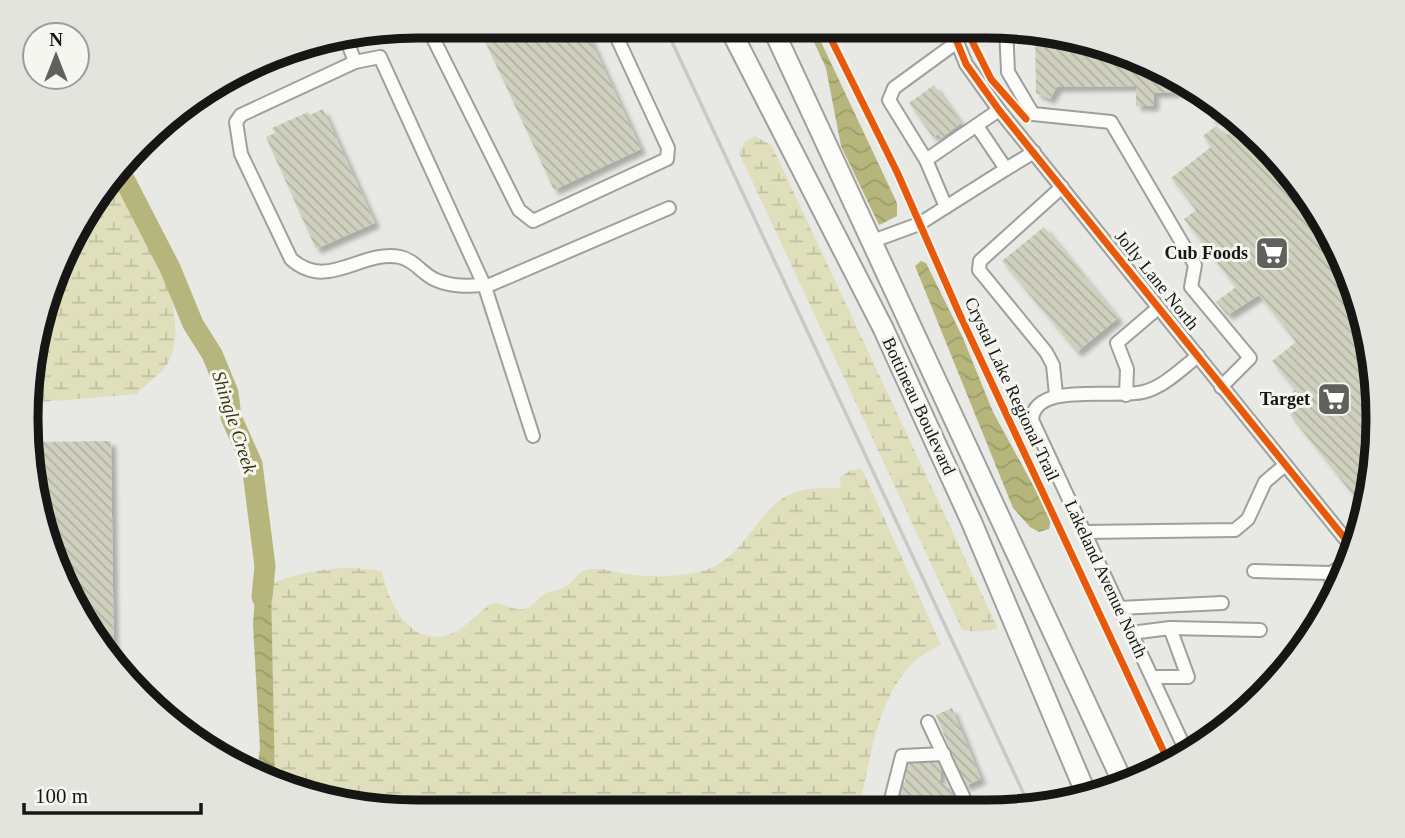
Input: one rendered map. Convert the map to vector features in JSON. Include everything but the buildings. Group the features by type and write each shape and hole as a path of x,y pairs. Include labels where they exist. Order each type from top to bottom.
{"highway":[{"name":"Bottineau Boulevard","path":"735,38 883,328 972,523 1083,787"},
{"name":"Bottineau Boulevard","path":"777,38 1119,775"}],"street":[{"path":"433,38 519,210 533,221 667,159 668,148 617,38"},
{"name":"Jolly Lane North","path":"955,38 978,83 999,110 1346,540"},
{"path":"1007,39 1008,72 1033,114"},
{"path":"946,207 926,160 888,100 894,88 957,42"},
{"path":"349,45 355,62"},
{"path":"533,436 485,286 380,57 355,62 241,115 236,122 241,154 292,259 304,270 323,272 379,258 400,257 435,280 458,286 485,286 669,208"},
{"path":"926,160 999,110"},
{"path":"1015,130 1033,114 1111,122 1195,265 1191,287 1250,358 1221,387"},
{"path":"977,125 1006,169"},
{"path":"873,241 919,224 1034,152"},
{"path":"1062,187 980,261 979,270 1046,352 1054,365 1056,395 1126,395 1158,385 1198,356"},
{"path":"1126,395 1128,369 1117,343 1158,308"},
{"name":"Lakeland Avenue North","path":"1056,395 1038,402 1032,409 1032,420 1183,744"},
{"path":"1084,532 1235,530 1248,519 1265,482 1285,466"},
{"path":"1254,571 1336,569"},
{"path":"1119,608 1222,603"},
{"path":"1131,633 1170,628 1260,630"},
{"path":"1152,677 1188,677 1170,628"},
{"path":"928,722 965,800"},
{"path":"891,800 902,756 944,754"}],"green space":[{"path":"755,136 772,146 998,629 976,632 962,630 739,153 745,141"},
{"path":"117,187 160,265 174,315 175,338 168,364 137,394 39,402 51,321 67,273 89,229"},
{"path":"862,469 941,645 920,657 904,673 891,693 874,740 860,800 394,799 321,787 275,772 271,583 326,569 382,571 390,598 405,622 427,636 440,637 460,629 493,604 515,609 527,608 545,594 568,585 585,570 601,569 658,576 681,575 711,568 732,554 783,498 804,490 841,488 839,478 851,470"}],"water":[{"path":"812,38 819,38 897,203 897,216 879,225 841,146 826,68"},
{"path":"921,261 926,263 963,338 993,412 1051,518 1049,529 1039,532 1030,527 1013,508 915,266"},
{"path":"268,566 271,583 275,772 258,764 260,748 253,625 256,581"}],"waterway":[{"name":"Shingle Creek","path":"124,179 170,268 193,324 212,354 228,393 231,417 252,464 265,566 262,597"}],"railway":[{"path":"670,38 1025,797"}],"cycle path":[{"name":"Crystal Lake Regional Trail","path":"830,38 897,172 959,313 1165,754"},
{"path":"955,38 966,64 999,110 1346,540"},
{"path":"970,38 991,79 1026,119"}],"place":[{"name":"Cub Foods","path":"1272,253"},
{"name":"Target","path":"1334,399"}]}
